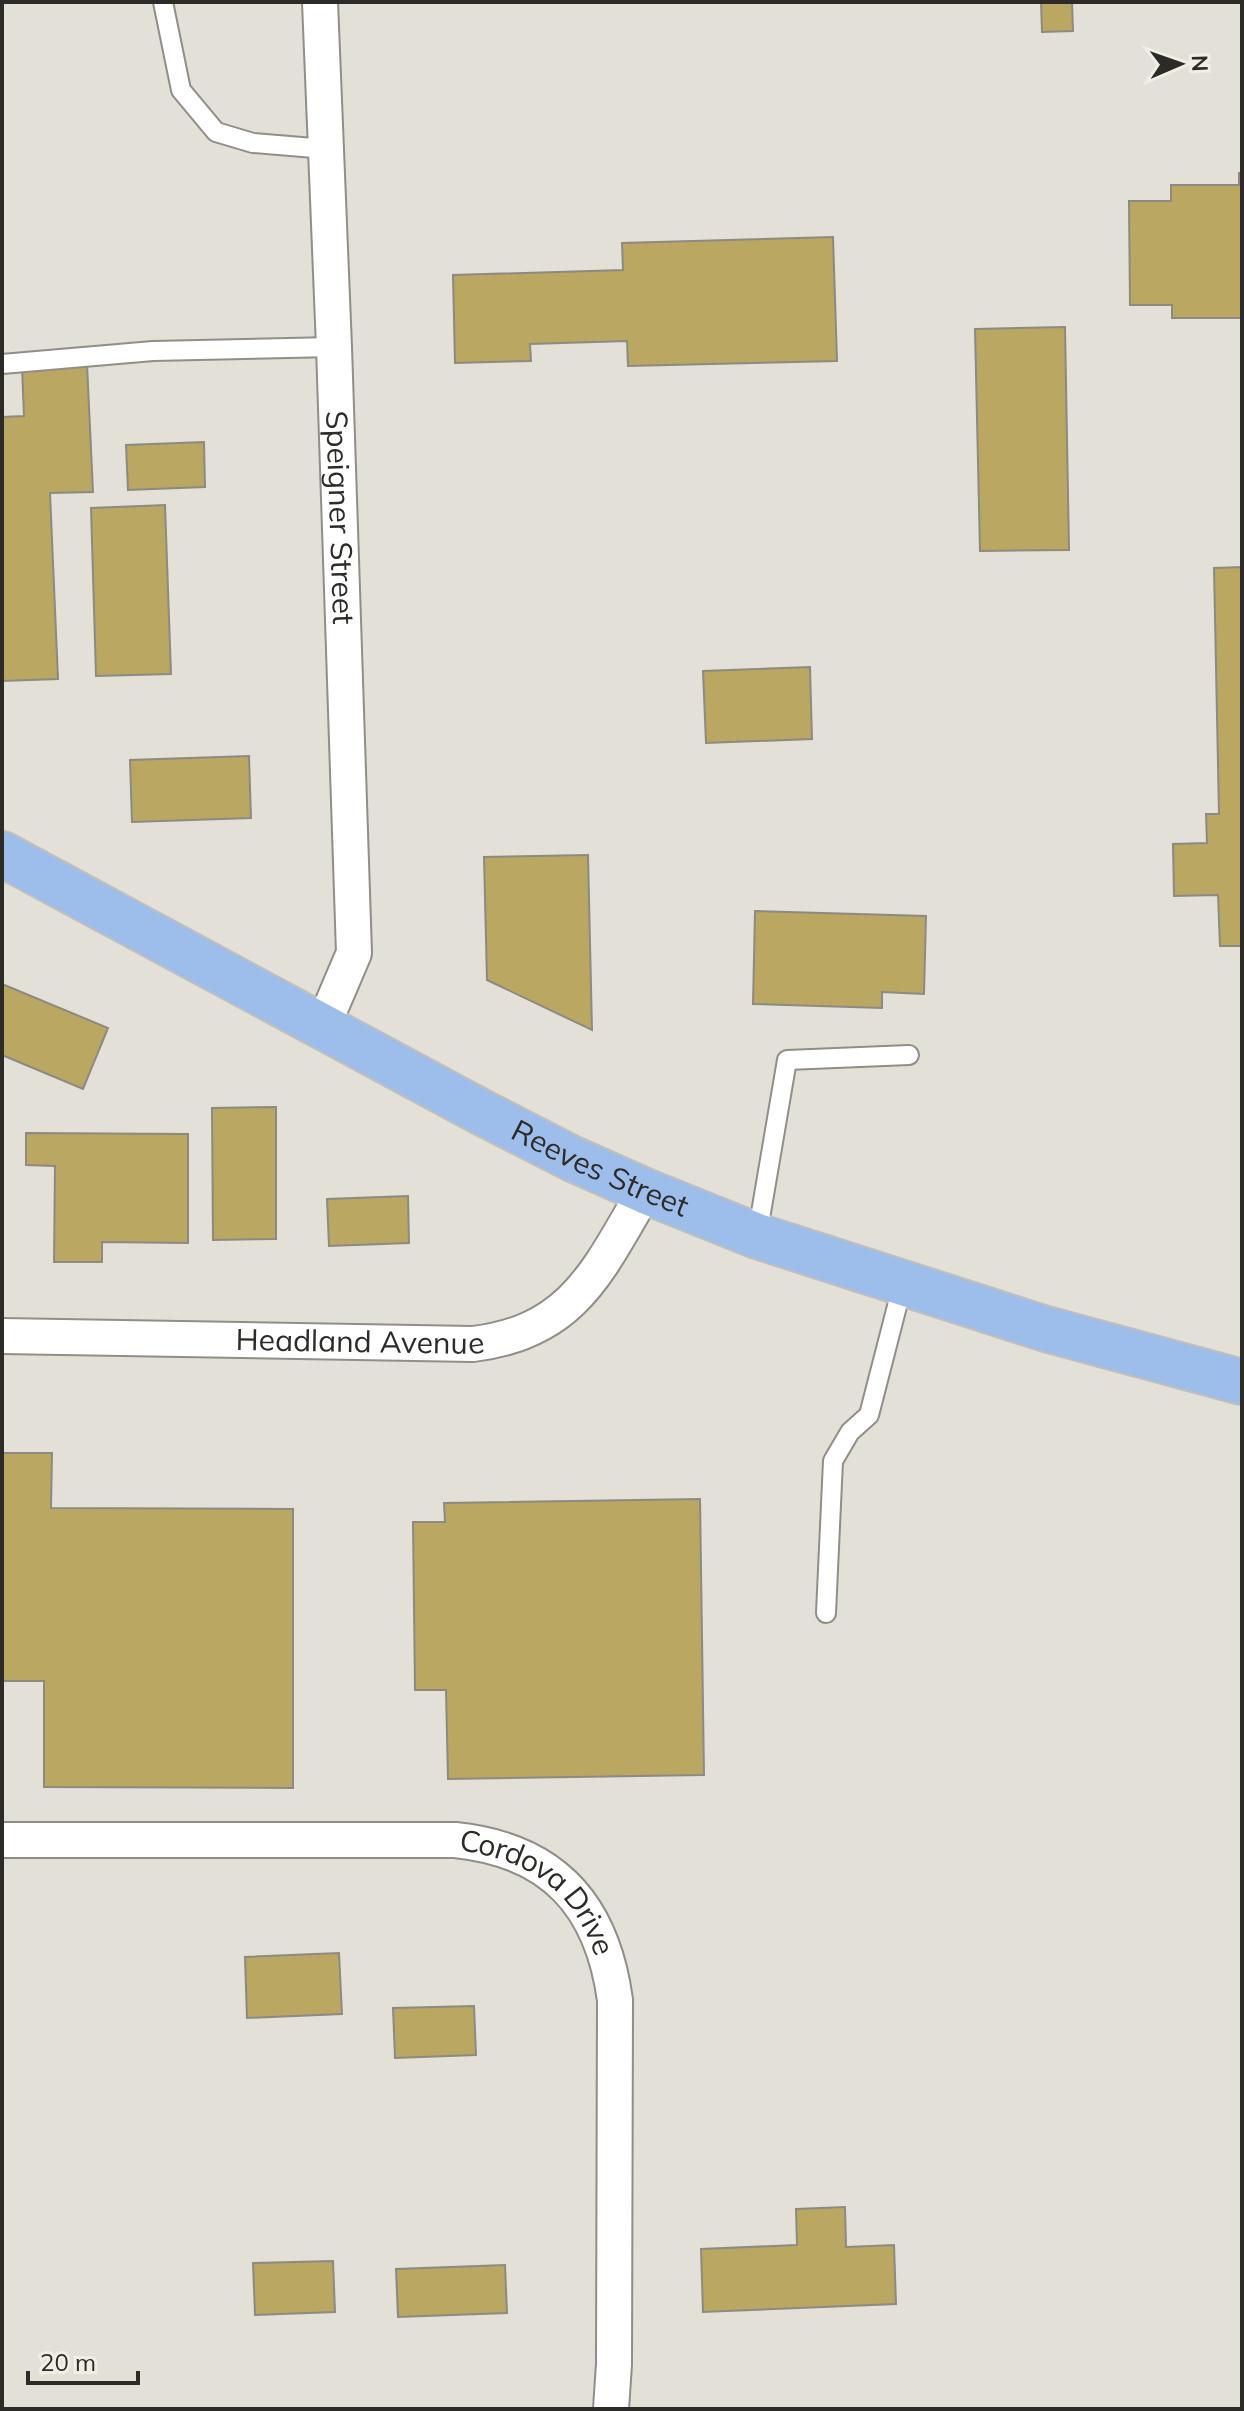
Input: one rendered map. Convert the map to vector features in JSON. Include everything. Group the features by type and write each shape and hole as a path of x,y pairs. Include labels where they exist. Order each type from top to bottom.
{"main road":[{"name":"Reeves Street","path":"2,854 496,1120 645,1191 757,1236 1046,1329 1242,1382"}],"street":[{"name":"Speigner Street","path":"320,2 354,953 322,1028"},
{"name":"Headland Avenue","path":"2,1336 473,1344 497,1341 542,1324 568,1307 588,1284 645,1191"},
{"name":"Cordova Drive","path":"2,1840 481,1842 528,1859 568,1889 602,1940 611,1970 615,2000 614,2349 611,2409"}],"lane":[{"path":"163,2 181,90 216,132 253,143 326,149"},
{"path":"2,364 153,351 334,347"},
{"path":"757,1236 787,1060 909,1055"},
{"path":"826,1613 833,1461 850,1432 869,1415 903,1283"}],"building":[{"path":"1041,2 1072,2 1073,31 1042,32"},
{"path":"1239,173 1242,173 1242,318 1172,318 1172,305 1130,305 1129,201 1171,201 1171,185 1239,185"},
{"path":"833,237 837,361 628,366 627,341 530,344 531,361 455,363 453,275 623,270 622,243"},
{"path":"1065,327 1069,550 980,551 975,329"},
{"path":"87,364 93,492 50,493 58,679 2,681 2,417 24,416 22,367"},
{"path":"204,442 205,487 128,490 126,445"},
{"path":"165,505 171,674 96,676 91,508"},
{"path":"1242,567 1242,946 1220,946 1218,895 1174,896 1173,844 1207,843 1206,814 1219,814 1214,568"},
{"path":"810,667 812,739 706,743 703,671"},
{"path":"249,756 251,818 132,822 130,760"},
{"path":"588,855 592,1030 487,980 484,857"},
{"path":"755,911 926,916 924,994 882,992 882,1008 753,1004"},
{"path":"2,984 108,1028 83,1089 2,1055"},
{"path":"276,1107 276,1239 213,1240 212,1108"},
{"path":"26,1133 188,1134 188,1243 102,1242 102,1262 54,1262 55,1166 26,1165"},
{"path":"408,1196 409,1243 329,1246 327,1199"},
{"path":"2,1453 52,1453 51,1508 293,1509 293,1788 44,1787 44,1681 2,1681"},
{"path":"700,1499 704,1775 448,1779 446,1690 415,1690 413,1522 445,1522 444,1503"},
{"path":"339,1953 342,2014 247,2018 245,1957"},
{"path":"474,2006 476,2055 395,2058 393,2008"},
{"path":"845,2207 846,2247 894,2245 896,2304 703,2312 701,2249 797,2245 796,2209"},
{"path":"333,2261 335,2312 255,2315 253,2263"},
{"path":"505,2265 507,2313 398,2317 396,2269"}]}
